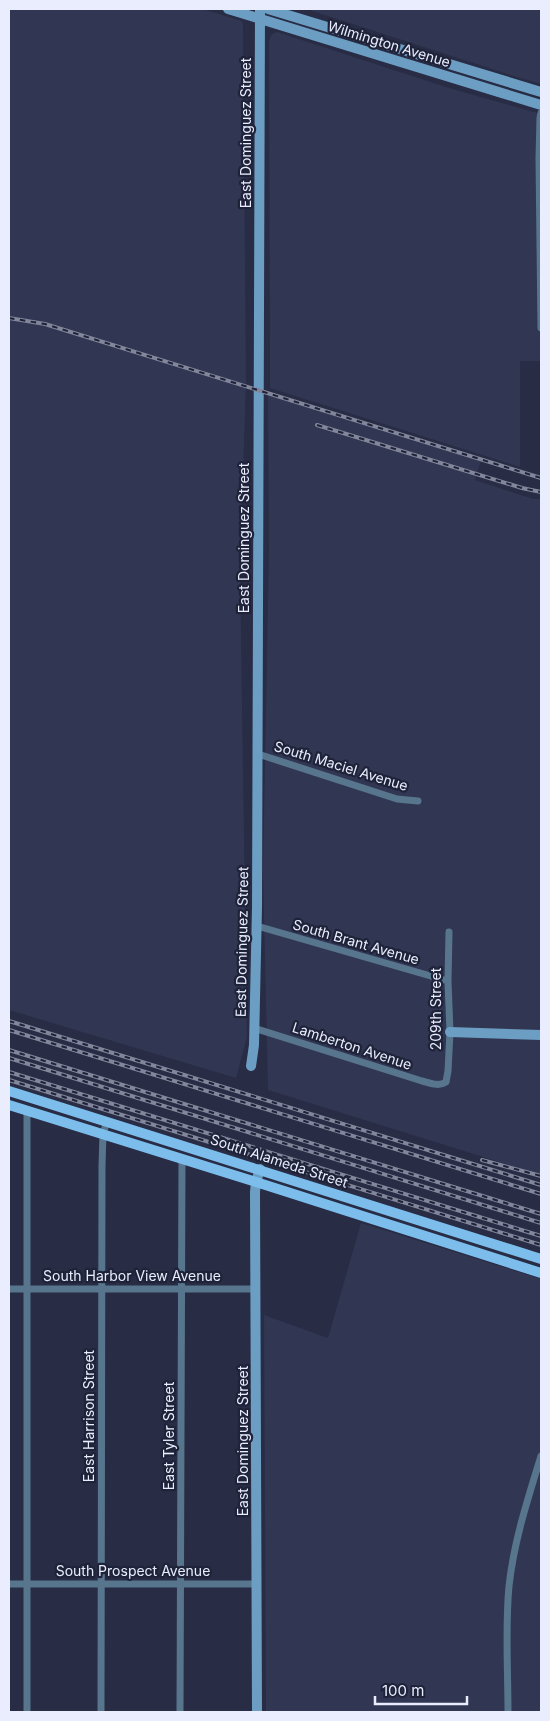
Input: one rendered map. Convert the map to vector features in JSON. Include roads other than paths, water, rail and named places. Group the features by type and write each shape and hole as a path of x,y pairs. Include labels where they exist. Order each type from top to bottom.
{"main road":[{"name":"South Alameda Street","path":"9,1090 541,1258"},
{"name":"South Alameda Street","path":"9,1105 541,1273"},
{"path":"499,1260 503,1247"}],"street":[{"name":"Wilmington Avenue","path":"228,9 260,14 541,105"},
{"name":"Wilmington Avenue","path":"268,9 541,92"},
{"name":"East Dominguez Street","path":"251,1066 254,1054 257,926 260,14"},
{"path":"541,112 539,168 541,328"},
{"name":"South Maciel Avenue","path":"258,754 397,799 418,801"},
{"name":"South Brant Avenue","path":"257,926 448,982"},
{"name":"209th Street","path":"443,1084 448,1078 450,1032 449,932"},
{"name":"Lamberton Avenue","path":"254,1028 422,1081 438,1085 443,1084"},
{"path":"450,1032 541,1035"},
{"path":"27,1111 27,1712"},
{"name":"East Harrison Street","path":"101,1712 103,1134 107,1121"},
{"name":"East Tyler Street","path":"180,1712 182,1159"},
{"name":"East Dominguez Street","path":"257,1712 256,1182 260,1169"},
{"name":"South Harbor View Avenue","path":"9,1289 256,1288"},
{"path":"508,1712 508,1618 511,1572 518,1536 541,1456"},
{"name":"South Prospect Avenue","path":"9,1584 257,1584"}],"railway":[{"path":"9,318 45,324 541,478"},
{"path":"317,425 522,488 541,492"},
{"path":"9,1021 541,1185"},
{"path":"9,1030 541,1194"},
{"path":"9,1050 541,1214"},
{"path":"9,1058 541,1223"},
{"path":"9,1072 541,1236"},
{"path":"9,1080 541,1245"},
{"path":"482,1160 541,1176"}]}
